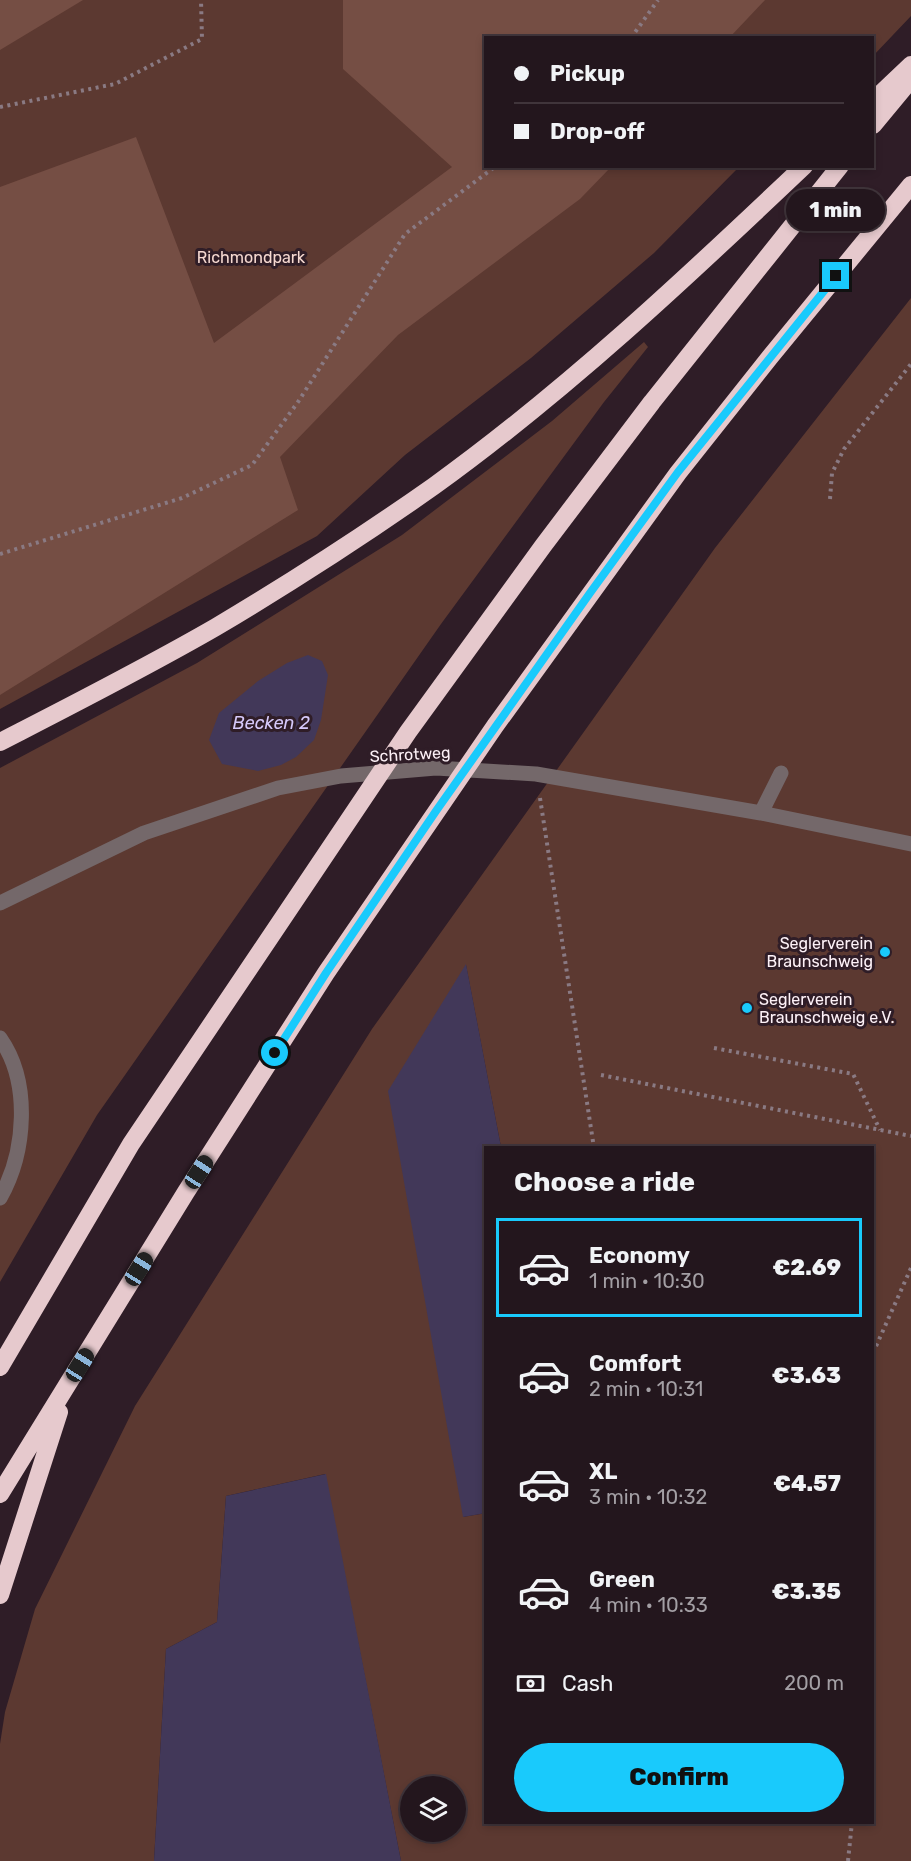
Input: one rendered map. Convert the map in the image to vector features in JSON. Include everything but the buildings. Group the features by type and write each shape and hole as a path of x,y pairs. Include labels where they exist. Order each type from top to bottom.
{"highway":[{"path":"874,100 911,65"},
{"path":"874,125 911,79"},
{"path":"0,742 215,627 328,558 434,485 544,401 672,291 802,168"},
{"path":"0,1367 131,1144 408,732 543,546 645,411 838,168"},
{"path":"0,1494 186,1192 326,973 495,726 678,472 911,185"},
{"path":"0,1595 68,1384"}],"street":[{"name":"Schrotweg","path":"0,903 144,833 278,788 340,776 436,768 536,774 761,813 911,844"},
{"path":"761,813 781,773"},
{"path":"0,1038 20,1087 22,1113 13,1169 0,1198"}],"path":[{"path":"0,107 115,84 202,39 201,0"},
{"path":"632,36 658,0"},
{"path":"0,554 182,498 252,465 298,402 405,234 493,168"},
{"path":"830,499 832,473 844,449 911,364"},
{"path":"536,774 594,1146"},
{"path":"714,1048 853,1074 880,1130"},
{"path":"601,1075 911,1136"},
{"path":"874,1351 911,1268"},
{"path":"848,1861 852,1824"}],"green space":[{"name":"Richmondpark","path":"0,0 911,0 911,16 874,55 874,36 484,36 484,168 738,168 654,253 531,358 405,455 317,536 0,709"},
{"path":"911,298 911,1861 401,1861 325,1474 226,1496 217,1622 166,1649 154,1861 0,1861 0,1744 5,1712 35,1609 135,1406 372,1029 715,548"},
{"path":"644,342 648,347 604,402 441,624 97,1115 0,1282 0,768 197,663 402,535 552,421"}],"shaded area":[{"path":"0,0 83,0 0,50"},
{"path":"343,0 765,0 731,36 484,36 484,168 610,168 580,199 398,335 280,457 298,510 0,695 0,187 136,137 214,343 452,167 343,69"}],"water":[{"name":"Becken 2","path":"308,655 322,661 328,675 321,720 314,740 296,757 281,765 258,771 222,764 209,740 219,713 258,681 287,663"},
{"path":"466,964 501,1146 484,1146 484,1513 463,1517 388,1091"},
{"path":"326,1474 401,1861 154,1861 166,1649 217,1622 226,1496"}],"place":[{"name":"Seglerverein Braunschweig","path":"885,952"},
{"name":"Seglerverein Braunschweig e.V.","path":"747,1008"}],"route":[{"path":"275,1053 326,973 436,811 590,593 678,472 836,276"}]}
